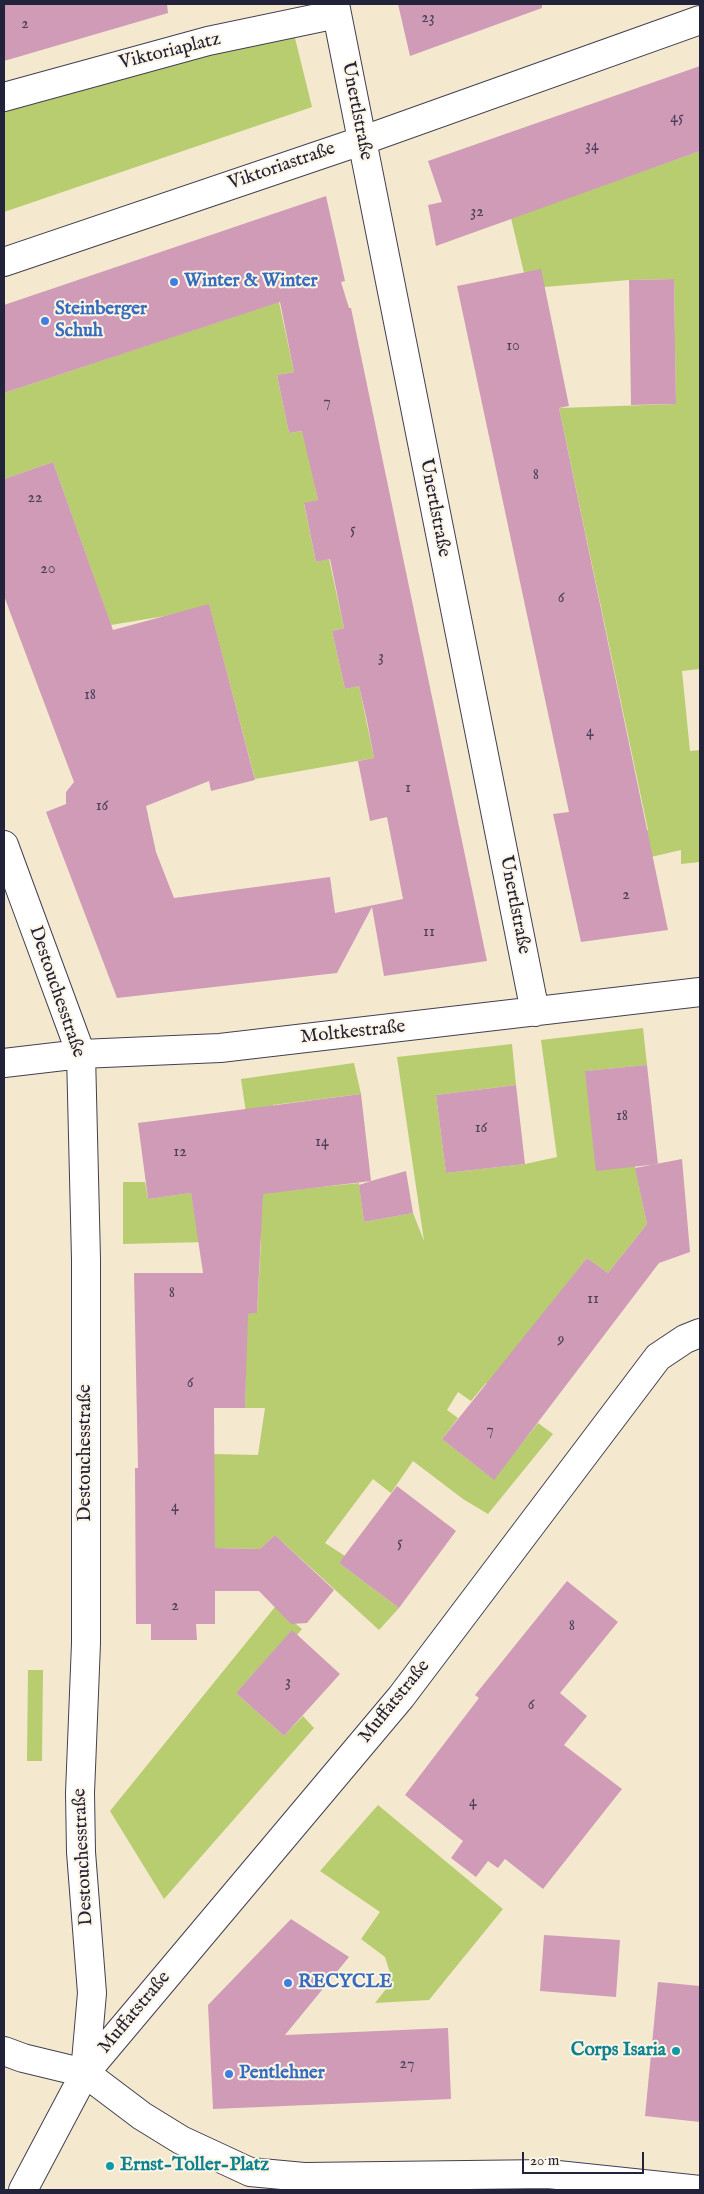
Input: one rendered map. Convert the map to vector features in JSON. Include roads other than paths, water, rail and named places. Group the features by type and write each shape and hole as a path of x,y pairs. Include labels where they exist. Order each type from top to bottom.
{"street":[{"name":"Viktoriaplatz","path":"4,97 208,41 336,9"},
{"name":"Unertlstraße","path":"336,9 535,1012"},
{"name":"Viktoriastraße","path":"4,262 361,140 700,20"},
{"name":"Destouchesstraße","path":"4,846 81,1054 86,1259 86,1643 80,1793 81,1852 92,1993 85,2073"},
{"name":"Moltkestraße","path":"4,1063 81,1054 220,1048 700,992"},
{"name":"Muffatstraße","path":"85,2073 401,1697 658,1356 685,1339 700,1333"},
{"path":"4,2050 23,2058 85,2073 181,2140 250,2172 304,2177 548,2174 700,2190"},
{"path":"23,2190 85,2073"}],"place":[{"name":"Winter & Winter","path":"174,282"},
{"name":"Steinberger Schuh","path":"45,321"},
{"name":"RECYCLE","path":"288,1983"},
{"name":"Corps Isaria","path":"676,2051"},
{"name":"Pentlehner","path":"229,2074"},
{"name":"Ernst-Toller-Platz","path":"110,2166"}]}
